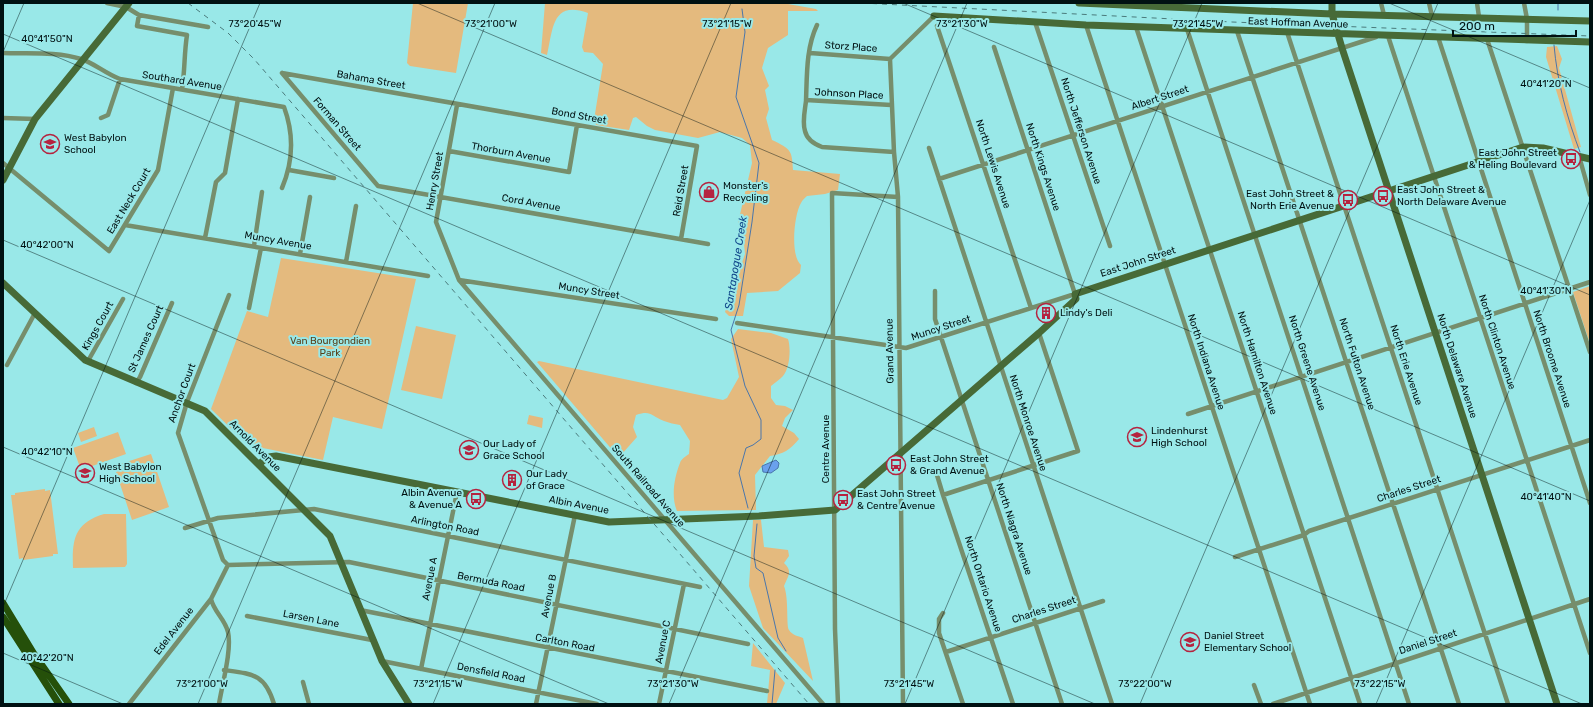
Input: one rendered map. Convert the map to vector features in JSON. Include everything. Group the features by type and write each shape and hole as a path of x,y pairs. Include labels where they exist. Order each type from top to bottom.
{"main road":[{"path":"3,603 38,660 69,704"},
{"path":"3,617 59,704"}],"street":[{"path":"108,3 128,5 139,15 208,27"},
{"name":"East Hoffman Avenue","path":"1079,3 1332,14 1590,21"},
{"name":"North Delaware Avenue","path":"1332,3 1332,14 1342,48 1557,704"},
{"path":"1381,3 1384,15"},
{"path":"1429,3 1432,16"},
{"path":"1477,3 1479,17"},
{"path":"1524,3 1527,19 1527,41"},
{"path":"3,180 6,166 35,119 128,5"},
{"path":"139,15 137,26 187,35 183,60 186,66 182,89"},
{"path":"890,59 934,16"},
{"name":"East Hoffman Avenue","path":"934,16 1136,27 1590,42"},
{"name":"North Jefferson Avenue","path":"1035,22 1110,246"},
{"path":"817,25 813,33 810,53 805,132 814,144 822,148 894,152"},
{"name":"North Indiana Avenue","path":"1086,25 1310,704"},
{"name":"North Lewis Avenue","path":"937,26 1031,308"},
{"name":"North Hamilton Avenue","path":"1136,27 1360,704"},
{"name":"North Greene Avenue","path":"1187,29 1409,704"},
{"name":"North Fulton Avenue","path":"1237,31 1458,704"},
{"name":"North Erie Avenue","path":"1287,32 1508,704"},
{"name":"Albert Street","path":"939,179 1298,63 1369,38 1388,36"},
{"name":"North Clinton Avenue","path":"1388,36 1590,653"},
{"name":"North Broome Avenue","path":"1438,37 1590,503"},
{"path":"1487,39 1590,352"},
{"name":"North Kings Avenue","path":"994,47 1075,294"},
{"path":"3,52 70,56 83,59"},
{"name":"Storz Place","path":"810,53 890,59"},
{"name":"Southard Avenue","path":"83,59 107,74 120,79 284,107 287,115 292,149 289,170"},
{"name":"Grand Avenue","path":"890,59 891,105 898,197 903,704"},
{"name":"Bahama Street","path":"282,73 457,105"},
{"name":"Forman Street","path":"282,73 378,186"},
{"path":"101,118 108,115 120,79"},
{"name":"East Neck Court","path":"6,166 110,251 158,170 174,88"},
{"path":"205,238 216,182 225,173 238,99"},
{"name":"Johnson Place","path":"806,100 891,105"},
{"name":"Bond Street","path":"457,105 698,146"},
{"name":"Henry Street","path":"457,105 436,222 460,280"},
{"path":"3,118 35,119"},
{"name":"Thorburn Avenue","path":"449,151 569,172 577,125"},
{"name":"Reid Street","path":"681,239 698,146"},
{"name":"East John Street","path":"1075,294 1523,146 1544,148 1590,159"},
{"name":"North Monroe Avenue","path":"929,148 1112,704"},
{"path":"1578,156 1590,195"},
{"path":"282,188 289,170 334,178"},
{"name":"Cord Avenue","path":"378,186 708,244"},
{"path":"254,246 262,192"},
{"name":"Centre Avenue","path":"838,704 835,629 832,193 898,197"},
{"path":"300,254 310,197"},
{"path":"346,262 356,206"},
{"name":"Muncy Avenue","path":"125,225 428,276"},
{"path":"249,308 260,248"},
{"name":"Muncy Street","path":"460,280 716,320"},
{"name":"South Railroad Avenue","path":"460,280 823,704"},
{"path":"1188,414 1590,282"},
{"name":"Arnold Avenue","path":"3,283 79,355 88,361 136,383 187,402 207,413 304,509 330,536 372,640 382,660 409,704"},
{"name":"North Niagra Avenue","path":"935,291 935,319 1062,704"},
{"path":"835,510 1039,333 1076,298 1075,294"},
{"name":"Muncy Street","path":"737,323 906,348 1075,294"},
{"name":"Anchor Court","path":"228,565 223,560 208,521 178,433 187,402 229,295"},
{"name":"Kings Court","path":"88,361 123,299"},
{"name":"St James Court","path":"136,383 172,303"},
{"path":"7,365 35,313"},
{"path":"943,495 1078,450 1039,333"},
{"name":"Charles Street","path":"1235,557 1304,535 1309,531 1590,440"},
{"name":"Albin Avenue","path":"259,464 268,457 276,456 609,522 759,516 835,510"},
{"name":"North Ontario Avenue","path":"938,470 937,475 943,495 1013,704"},
{"name":"Avenue A","path":"421,669 456,492"},
{"name":"Arlington Road","path":"186,528 218,518 314,508 700,587"},
{"name":"Avenue B","path":"536,704 574,515"},
{"name":"Bermuda Road","path":"228,565 341,562 438,580 748,644"},
{"name":"Edel Avenue","path":"129,704 211,599 228,565"},
{"name":"Avenue C","path":"659,704 684,584"},
{"path":"211,599 213,608 225,624 228,631 228,647 218,704"},
{"name":"Daniel Street","path":"1272,704 1590,599"},
{"name":"Charles Street","path":"946,652 1103,601"},
{"name":"Carlton Road","path":"360,610 767,691"},
{"path":"943,613 939,619 939,633 963,704"},
{"name":"Larsen Lane","path":"247,616 372,640"},
{"name":"Densfield Road","path":"382,660 597,704"},
{"path":"224,670 242,672 261,679 270,691 274,704"},
{"path":"303,682 309,704"},
{"path":"1254,685 1261,704"}],"green space":[{"path":"413,3 468,3 456,73 410,66 407,63"},
{"path":"545,3 763,3 788,4 816,9 818,11 788,11 788,35 768,48 762,68 769,86 765,90 769,109 766,118 772,140 787,148 791,154 793,170 840,174 838,190 825,194 807,196 802,201 799,208 796,216 794,244 795,253 801,265 800,273 778,291 747,293 743,316 729,316 725,312 745,254 744,244 738,223 752,163 750,145 742,138 720,132 698,138 655,130 647,126 636,117 633,118 629,130 596,125 594,120 603,64 593,53 584,52 582,47 588,13 576,10 567,10 556,19 547,55 541,53"},
{"path":"1557,46 1562,59 1559,68 1581,147 1574,149 1546,57 1547,47"},
{"name":"Van Bourgondien Park","path":"281,258 416,279 382,429 333,417 323,460 248,445 211,409 247,311 268,317"},
{"path":"1590,286 1590,344 1573,292"},
{"path":"416,326 456,335 442,399 401,390"},
{"path":"738,329 771,333 788,339 790,353 787,368 783,376 771,386 771,398 776,405 785,406 793,410 785,418 782,426 794,433 799,439 786,451 770,456 755,475 756,510 677,511 674,500 675,481 681,462 689,454 690,441 680,425 666,422 648,413 636,415 633,427 637,437 621,455 614,452 537,362 539,361 723,400 727,398 739,377 731,339"},
{"path":"529,415 543,418 542,428 527,424"},
{"path":"94,427 97,436 81,442 78,433"},
{"path":"118,432 126,454 81,470 73,448"},
{"path":"151,454 169,507 132,520 114,466"},
{"path":"45,489 45,491 50,490 58,554 23,560 23,558 19,559 11,495 15,495 15,493"},
{"path":"104,514 126,514 127,564 125,567 73,568 73,549 77,534 86,522"},
{"path":"753,520 761,520 764,547 788,550 789,556 784,563 787,566 789,574 784,586 786,591 788,627 792,633 803,638 813,681 763,628 749,586"},
{"path":"753,643 785,683 776,704 767,704 770,670 751,666"}],"water":[{"path":"776,460 779,463 778,468 771,473 763,472 762,466"}],"waterway":[{"path":"1558,3 1558,10"},
{"name":"Santapogue Creek","path":"742,9 745,32 736,97 759,163 752,222 739,305 731,330 745,386 761,420 761,439 746,448 739,473 748,508"},
{"path":"1554,45 1563,99 1580,152"},
{"name":"Santapogue Creek","path":"757,524 754,556 756,568 763,573 778,638 786,651"},
{"name":"Santapogue Creek","path":"772,704 775,670"}],"railway":[{"path":"188,3 228,33 254,59 809,704"},
{"path":"862,3 1232,22 1590,36"}],"place":[{"name":"West Babylon School","path":"50,144"},
{"name":"East John Street & Heling Boulevard","path":"1571,159"},
{"name":"Monster's Recycling","path":"709,192"},
{"name":"East John Street & North Delaware Avenue","path":"1383,196"},
{"name":"East John Street & North Erie Avenue","path":"1348,200"},
{"name":"Lindy's Deli","path":"1046,313"},
{"name":"Lindenhurst High School","path":"1137,437"},
{"name":"Our Lady of Grace School","path":"469,450"},
{"name":"East John Street & Grand Avenue","path":"896,465"},
{"name":"West Babylon High School","path":"85,473"},
{"name":"Our Lady of Grace","path":"512,480"},
{"name":"Albin Avenue & Avenue A","path":"476,499"},
{"name":"East John Street & Centre Avenue","path":"843,500"},
{"name":"Daniel Street Elementary School","path":"1190,642"}]}
